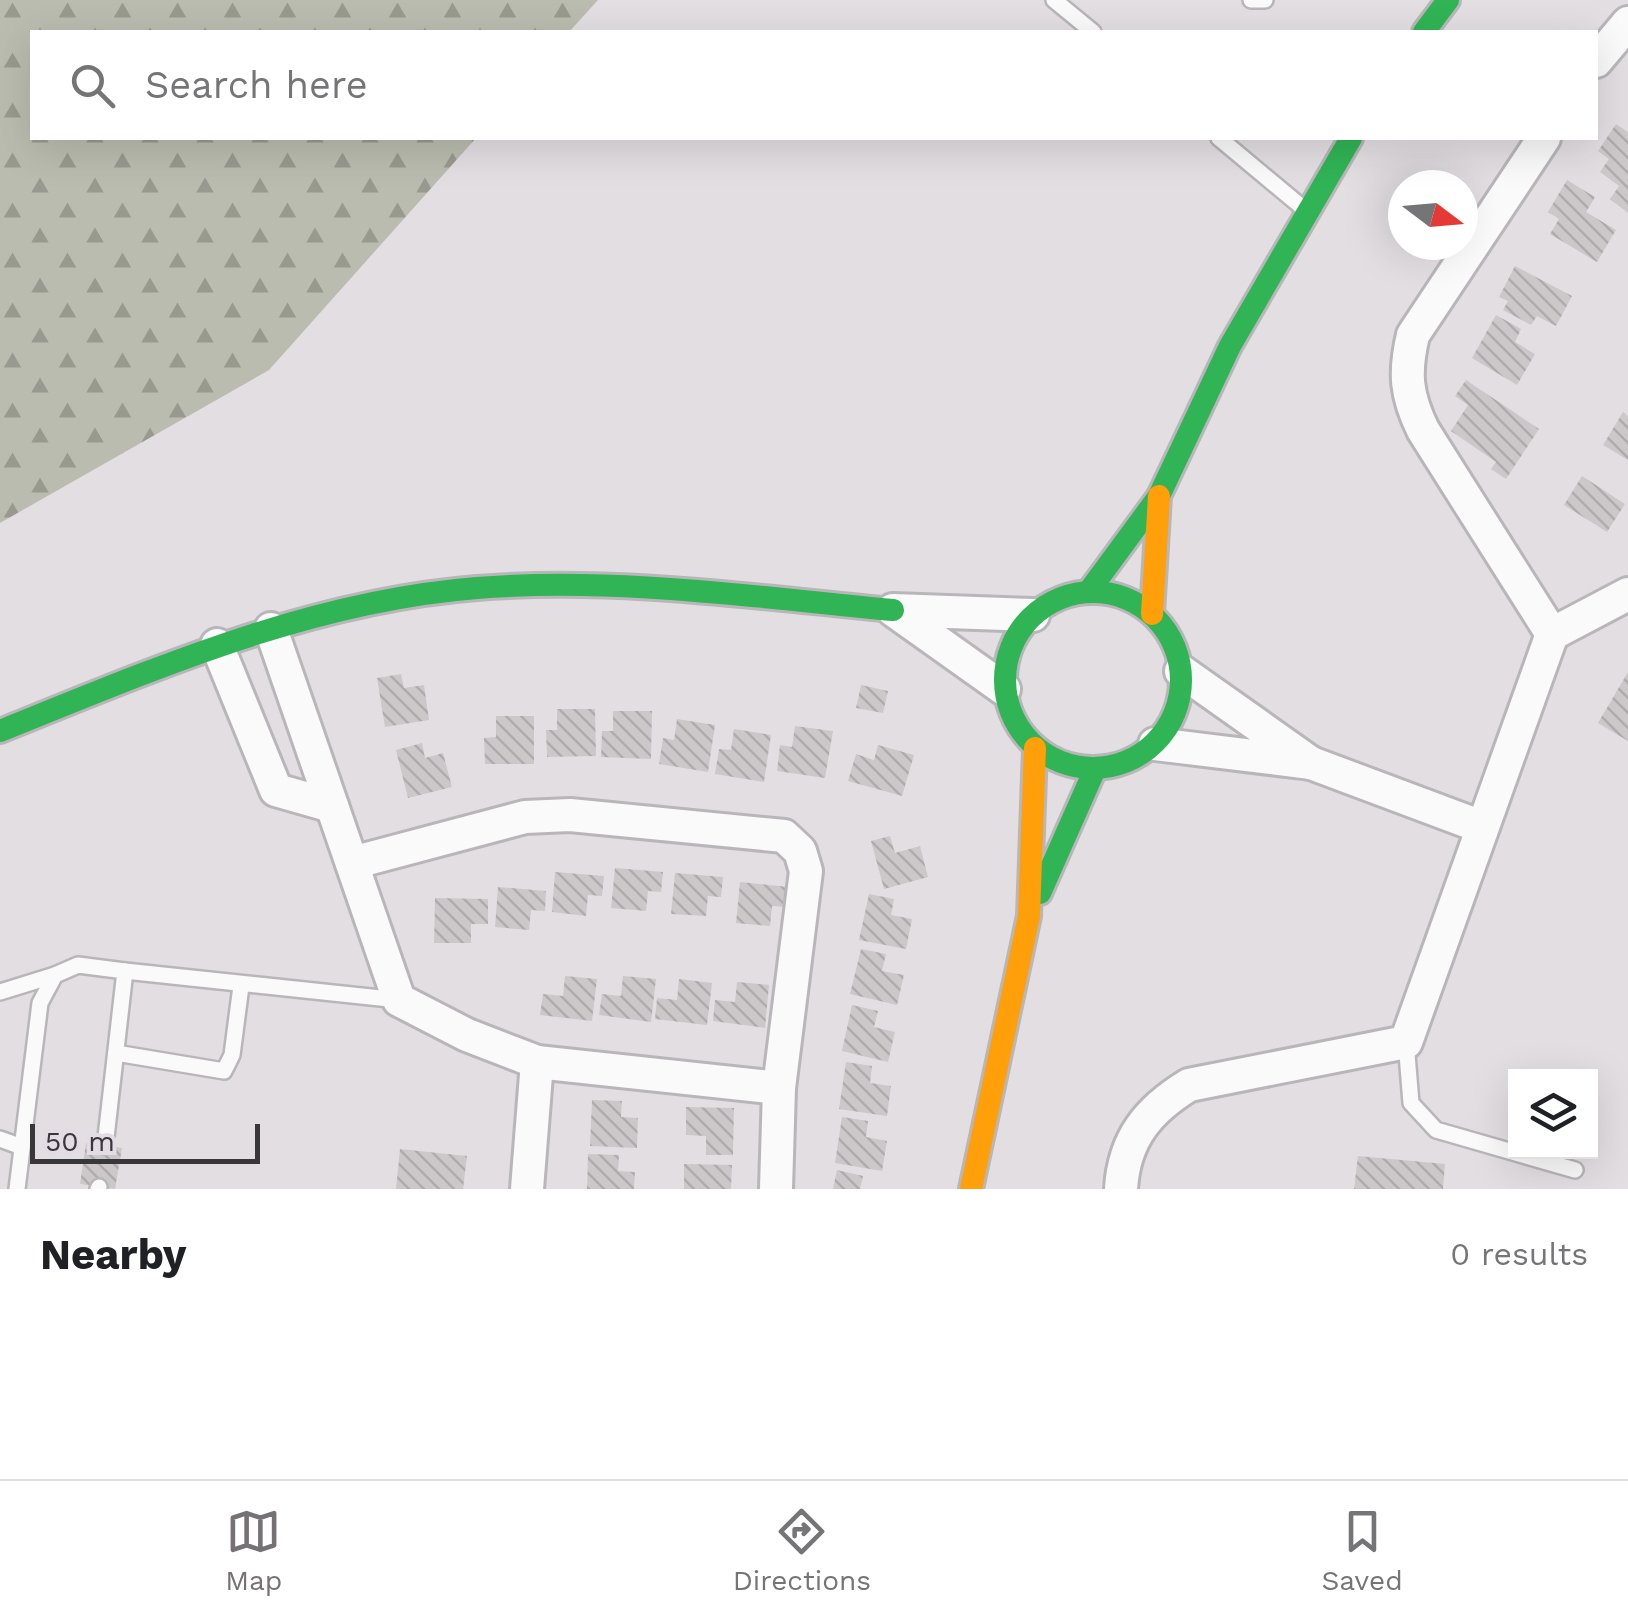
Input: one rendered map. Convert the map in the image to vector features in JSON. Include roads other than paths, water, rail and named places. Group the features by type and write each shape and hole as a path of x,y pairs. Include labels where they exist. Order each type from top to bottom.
{"main road":[{"path":"1426,30 1448,0"},
{"path":"1088,592 1159,496 1230,346 1350,140"},
{"path":"1152,614 1159,496"},
{"path":"0,731 217,645 418,594 535,587 636,589 893,610"},
{"path":"1088,592 1124,597 1152,614 1172,640 1181,671 1176,711 1154,744 1127,762 1095,770 1063,765 1035,748 1014,721 1004,689 1010,649 1033,614 1059,598 1088,592"},
{"path":"971,1189 1030,916 1035,748"},
{"path":"1030,916 1095,770"}],"street":[{"path":"1598,59 1628,23"},
{"path":"1543,140 1413,336 1405,369 1409,401 1423,430 1552,634"},
{"path":"1121,1189 1122,1166 1136,1132 1158,1104 1189,1085 1406,1042 1552,634 1628,594"},
{"path":"893,610 1033,614"},
{"path":"893,610 1004,689"},
{"path":"271,629 400,1000 467,1035 537,1062 779,1088"},
{"path":"217,645 276,790 332,806"},
{"path":"1181,671 1311,763"},
{"path":"1154,744 1311,763 1482,826"},
{"path":"352,862 525,817 570,816 784,836 800,851 806,871 779,1088 776,1189"},
{"path":"528,1189 537,1062"}],"lane":[{"path":"1054,0 1091,30"},
{"path":"1251,0 1265,0"},
{"path":"1221,140 1306,211"},
{"path":"0,992 78,965 241,986 400,1000"},
{"path":"104,1146 126,971"},
{"path":"17,1189 40,1003 55,974"},
{"path":"116,1052 224,1071 232,1055 241,986"},
{"path":"1406,1042 1410,1103 1436,1130 1575,1170"},
{"path":"0,1138 22,1147"}]}
